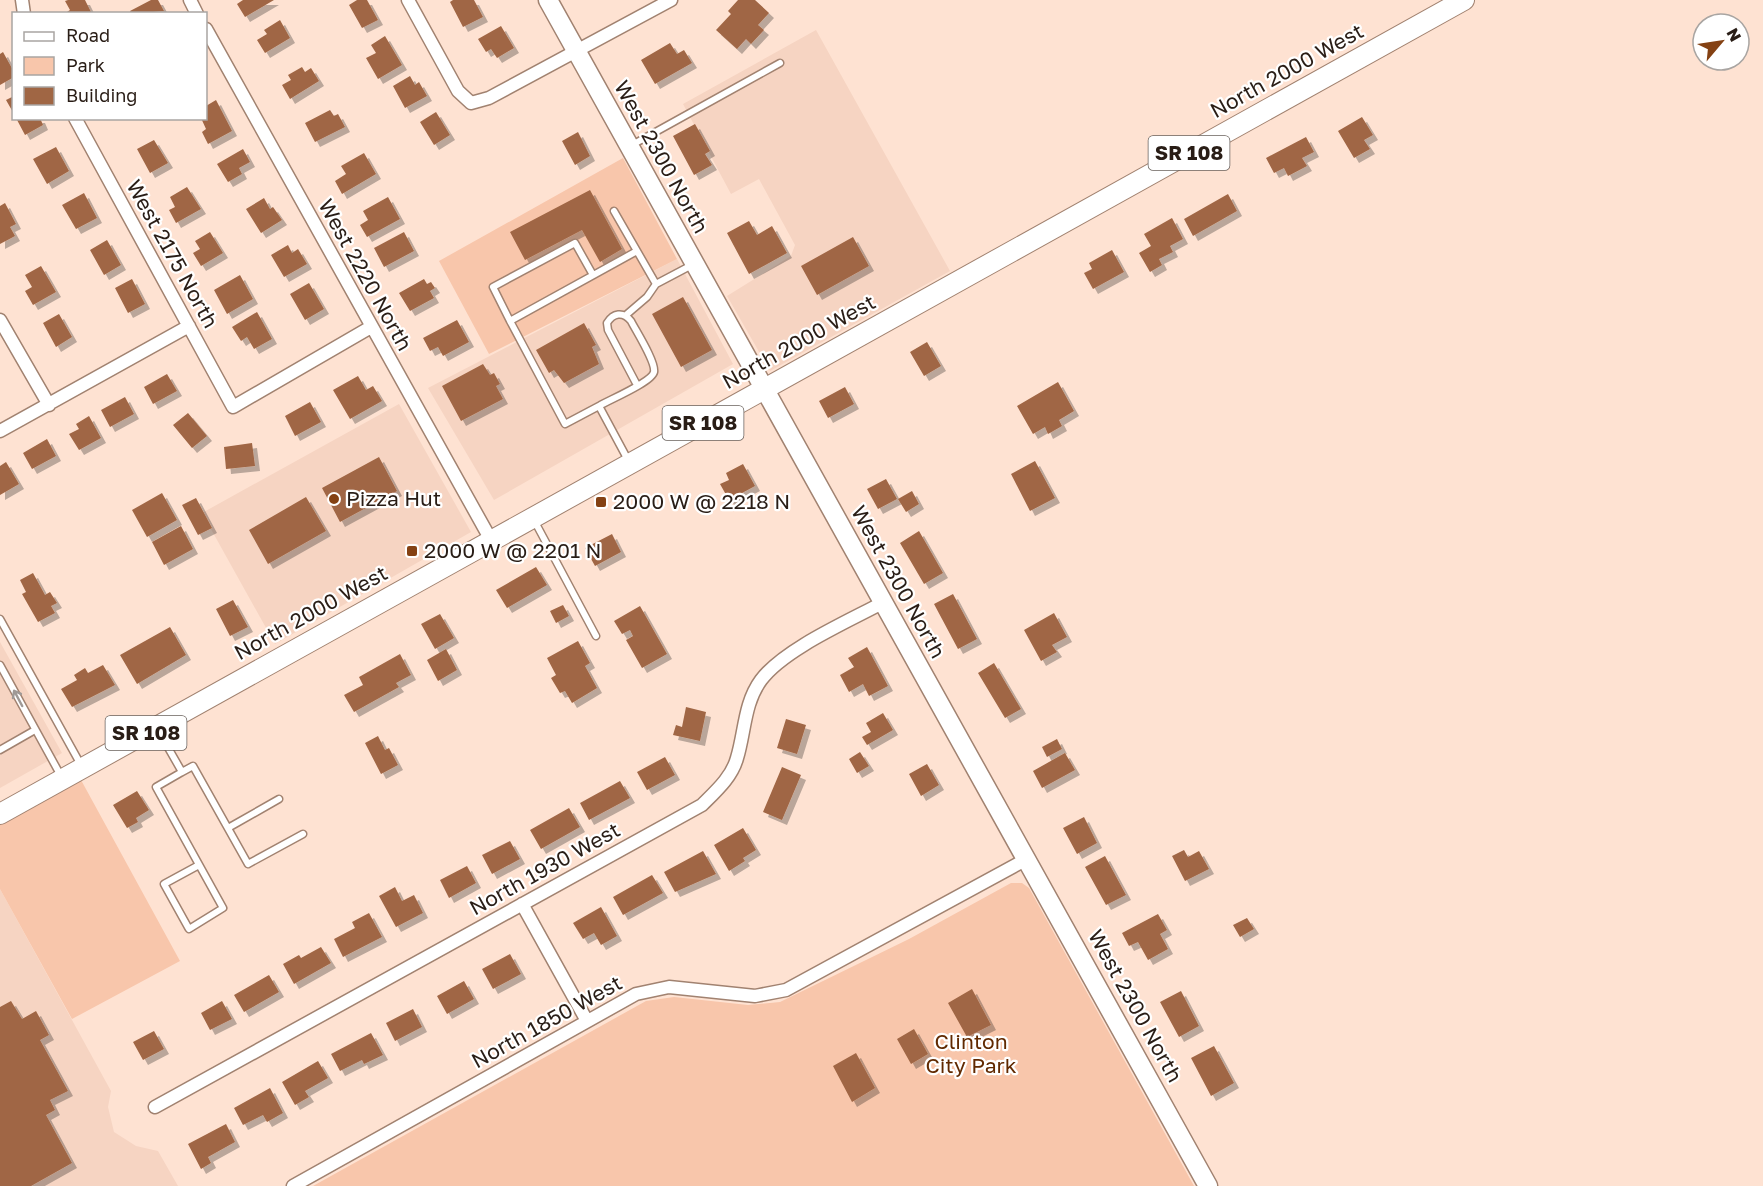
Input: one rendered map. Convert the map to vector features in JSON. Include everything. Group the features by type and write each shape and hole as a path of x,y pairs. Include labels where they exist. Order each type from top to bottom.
{"main road":[{"name":"North 2000 West","path":"0,814 1454,2"}],"street":[{"path":"408,0 458,91 471,103 489,98 671,0"},
{"name":"West 2300 North","path":"548,0 1208,1186"},
{"name":"West 2220 North","path":"207,31 491,540"},
{"name":"West 2175 North","path":"76,120 233,407 371,327"},
{"path":"0,320 49,405"},
{"path":"0,431 189,326"},
{"name":"North 1930 West","path":"155,1107 702,805 722,785 737,760 746,710 761,680 785,657 884,602"},
{"name":"North 1850 West","path":"293,1186 636,994 669,987 755,996 786,990 1027,859"},
{"path":"522,904 587,1021"}],"lane":[{"path":"629,147 780,63"},
{"path":"614,211 656,284"},
{"path":"593,275 575,243 493,287 565,424 650,378 654,373 654,365 626,315"},
{"path":"510,321 637,251"},
{"path":"626,315 647,297 656,284 695,263"},
{"path":"626,315 611,317 607,323 637,385"},
{"path":"599,405 630,463"},
{"path":"532,518 596,636"},
{"path":"0,619 83,768"},
{"path":"0,665 62,780"},
{"path":"157,727 182,772"},
{"path":"0,750 35,730"},
{"path":"199,865 164,884 189,929 223,908 156,787 193,766 248,864 303,834"},
{"path":"228,828 279,799"}],"shaded area":[{"path":"816,30 950,271 770,371 727,296 791,256 795,245 759,179 731,194 683,104"},
{"path":"677,259 733,364 494,500 428,388"},
{"path":"399,404 471,532 275,644 202,513"},
{"path":"0,642 62,753 0,788"},
{"path":"0,889 111,1091 108,1107 114,1132 136,1146 158,1151 178,1186 0,1186"}],"green space":[{"path":"623,158 677,259 489,354 439,261"},
{"path":"81,780 180,961 72,1019 0,889 0,825"},
{"name":"Clinton City Park","path":"1011,883 1022,883 1029,888 1194,1186 313,1186 646,1001 674,997 748,1005 780,1002 909,939"}],"building":[{"path":"85,0 91,12 67,12 70,10 65,1"},
{"path":"151,0 158,0 164,11 130,12"},
{"path":"243,0 274,0 245,17 237,4"},
{"path":"357,0 367,0 378,20 362,28 349,5"},
{"path":"474,0 483,17 463,27 450,2"},
{"path":"738,0 755,0 769,13 758,25 764,30 751,44 746,39 737,49 716,30 731,14 728,11"},
{"path":"280,20 290,38 265,53 257,40 267,34 264,30"},
{"path":"501,26 514,48 497,58 491,49 486,52 478,39"},
{"path":"385,36 402,65 378,79 366,58 376,53 371,45"},
{"path":"670,43 677,54 684,50 692,63 655,84 641,60"},
{"path":"3,52 12,68 12,78 0,85 0,54"},
{"path":"302,67 305,72 311,68 319,81 290,99 282,85 291,80 288,75"},
{"path":"410,76 415,85 419,82 427,96 405,108 393,86"},
{"path":"12,97 12,110 6,100"},
{"path":"216,100 232,131 208,144 202,132 206,129 202,120 207,120 207,105"},
{"path":"330,110 334,116 338,114 345,127 315,142 305,123"},
{"path":"436,112 450,135 434,145 420,122"},
{"path":"1362,117 1373,135 1364,140 1370,149 1354,158 1338,131"},
{"path":"17,120 41,120 43,125 25,135"},
{"path":"695,124 710,151 705,154 712,165 694,175 673,136"},
{"path":"578,132 590,156 575,165 562,141"},
{"path":"1306,137 1314,152 1302,158 1307,166 1288,176 1284,168 1274,173 1266,158"},
{"path":"154,140 168,163 150,173 137,149"},
{"path":"56,147 69,171 47,184 33,159"},
{"path":"243,149 250,162 239,168 242,174 228,182 217,164"},
{"path":"364,153 376,174 342,194 335,181 346,174 341,166"},
{"path":"187,187 201,209 176,223 169,210 175,207 170,197"},
{"path":"590,190 622,249 600,262 582,230 525,260 510,232"},
{"path":"84,193 97,218 76,229 62,205"},
{"path":"1228,194 1237,211 1193,236 1184,219"},
{"path":"388,197 400,219 367,237 360,225 368,220 363,211"},
{"path":"264,198 270,209 273,207 282,220 261,233 246,209"},
{"path":"5,203 16,224 10,227 15,236 0,244 0,206"},
{"path":"1172,218 1183,239 1170,246 1173,252 1159,259 1162,265 1150,272 1139,253 1151,246 1144,234"},
{"path":"749,221 757,235 772,226 787,253 749,274 727,233"},
{"path":"210,232 223,253 201,266 193,253 200,249 195,241"},
{"path":"404,232 414,251 384,267 374,248"},
{"path":"853,237 869,266 817,295 801,266"},
{"path":"107,240 121,265 104,275 90,250"},
{"path":"288,245 292,253 298,249 307,264 284,277 271,255"},
{"path":"1112,250 1124,272 1093,289 1084,273 1092,269 1089,263"},
{"path":"41,266 56,292 33,305 25,291 32,287 25,275"},
{"path":"240,275 253,299 227,314 214,290"},
{"path":"132,279 145,304 128,313 115,288"},
{"path":"424,279 427,284 431,282 435,288 430,291 434,298 410,311 399,293"},
{"path":"309,283 324,309 305,320 290,294"},
{"path":"683,297 712,350 681,367 652,314"},
{"path":"257,312 272,339 254,349 247,337 241,341 232,327"},
{"path":"59,314 72,337 56,347 43,323"},
{"path":"457,320 469,342 443,356 438,347 430,351 423,338"},
{"path":"584,323 596,345 592,347 599,364 564,383 554,370 549,373 536,350"},
{"path":"927,342 941,366 924,376 910,352"},
{"path":"483,364 490,375 494,373 500,384 496,386 503,399 461,421 442,386"},
{"path":"167,374 177,391 153,404 144,387"},
{"path":"358,376 366,390 373,386 382,401 350,419 333,390"},
{"path":"1058,382 1074,411 1059,420 1062,426 1048,434 1045,427 1033,434 1017,406"},
{"path":"845,387 854,404 828,418 819,401"},
{"path":"125,397 134,414 110,427 101,410"},
{"path":"310,402 321,422 295,436 285,416"},
{"path":"188,413 207,436 192,448 173,425"},
{"path":"89,416 101,438 79,450 69,434 79,429 76,424"},
{"path":"47,439 56,456 32,469 23,453"},
{"path":"252,443 255,466 226,469 224,447"},
{"path":"379,457 397,491 340,522 322,488"},
{"path":"1035,461 1055,498 1030,511 1011,474"},
{"path":"6,462 19,484 0,495 0,466"},
{"path":"743,464 755,486 729,500 720,484 729,480 726,473"},
{"path":"886,479 897,499 878,509 867,489"},
{"path":"912,491 919,504 906,512 898,499"},
{"path":"162,493 177,520 147,537 132,510"},
{"path":"306,497 326,531 268,564 249,530"},
{"path":"196,498 212,528 198,535 182,505"},
{"path":"181,526 193,549 164,565 152,542"},
{"path":"919,531 943,573 924,584 900,543"},
{"path":"612,534 621,552 595,566 585,548"},
{"path":"536,567 547,585 507,608 496,590"},
{"path":"33,573 45,595 50,592 57,603 51,606 55,613 38,622 22,594 26,592 20,580"},
{"path":"953,594 977,639 958,649 934,604"},
{"path":"233,600 248,627 230,636 216,609"},
{"path":"563,605 569,616 556,623 550,611"},
{"path":"640,606 667,654 642,668 626,640 633,636 630,630 622,634 614,621"},
{"path":"1054,613 1067,637 1052,645 1057,652 1041,661 1024,630"},
{"path":"440,614 454,638 435,649 421,624"},
{"path":"170,627 186,655 137,684 120,655"},
{"path":"578,641 590,663 585,666 597,688 572,703 565,691 560,693 551,678 556,675 547,658"},
{"path":"867,647 888,686 869,696 863,684 849,692 840,675 854,667 848,658"},
{"path":"446,649 457,670 438,681 427,660"},
{"path":"400,654 411,675 396,683 399,687 354,712 344,695 363,685 359,677"},
{"path":"994,663 1021,709 1005,718 978,673"},
{"path":"103,665 115,685 72,707 61,689 77,680 74,675 85,668 88,673"},
{"path":"686,707 706,712 700,741 673,735 676,725 682,727"},
{"path":"883,713 893,730 867,745 862,737 871,732 866,723"},
{"path":"786,719 806,725 797,754 777,748"},
{"path":"378,736 385,750 389,748 398,765 381,774 365,743"},
{"path":"1057,739 1062,749 1047,757 1042,747"},
{"path":"860,752 869,766 857,773 849,759"},
{"path":"1065,753 1075,770 1042,788 1033,771"},
{"path":"665,757 675,775 647,790 637,772"},
{"path":"927,764 939,785 921,796 909,774"},
{"path":"782,767 801,775 782,820 763,812"},
{"path":"620,781 630,798 589,820 580,803"},
{"path":"137,791 149,810 136,818 138,822 127,828 113,805"},
{"path":"569,808 580,827 541,849 530,830"},
{"path":"1084,817 1097,843 1077,854 1063,828"},
{"path":"743,828 756,850 743,858 745,861 729,871 714,845"},
{"path":"510,841 520,859 492,874 482,855"},
{"path":"1184,850 1188,857 1199,851 1209,869 1185,881 1172,856"},
{"path":"703,851 716,874 675,892 664,872"},
{"path":"1105,856 1126,895 1106,905 1085,867"},
{"path":"467,866 476,883 449,898 440,880"},
{"path":"652,875 663,893 623,915 613,897"},
{"path":"395,887 402,901 414,895 423,913 396,927 379,896"},
{"path":"601,907 617,936 601,945 594,933 583,939 573,923"},
{"path":"369,913 382,937 343,957 334,939 355,928 352,922"},
{"path":"1158,914 1167,930 1160,934 1168,949 1148,960 1138,942 1129,946 1122,933"},
{"path":"1247,918 1254,929 1240,937 1233,925"},
{"path":"321,947 331,963 294,984 283,964 299,955 301,958"},
{"path":"510,954 521,974 493,989 482,969"},
{"path":"269,975 279,992 244,1012 234,995"},
{"path":"464,981 474,999 447,1014 437,996"},
{"path":"972,989 991,1025 967,1037 948,1003"},
{"path":"1181,991 1199,1026 1179,1037 1160,1002"},
{"path":"11,1001 22,1019 36,1011 49,1035 40,1040 68,1091 50,1100 55,1110 46,1115 72,1163 31,1186 0,1186 0,1007"},
{"path":"222,1001 232,1019 210,1030 201,1013"},
{"path":"413,1009 422,1027 395,1041 386,1023"},
{"path":"914,1029 928,1054 911,1064 897,1039"},
{"path":"154,1031 164,1049 143,1060 133,1042"},
{"path":"371,1033 383,1055 364,1064 362,1060 340,1071 331,1054"},
{"path":"1214,1046 1234,1083 1211,1096 1191,1058"},
{"path":"856,1053 875,1088 852,1102 833,1066"},
{"path":"318,1061 328,1078 305,1091 309,1097 295,1105 282,1082"},
{"path":"270,1088 283,1113 267,1122 263,1115 243,1125 234,1108"},
{"path":"226,1124 235,1142 208,1157 211,1163 201,1169 188,1144"}],"place":[{"name":"Pizza Hut","path":"334,499"},
{"name":"2000 W @ 2218 N","path":"601,502"},
{"name":"2000 W @ 2201 N","path":"412,551"}]}
